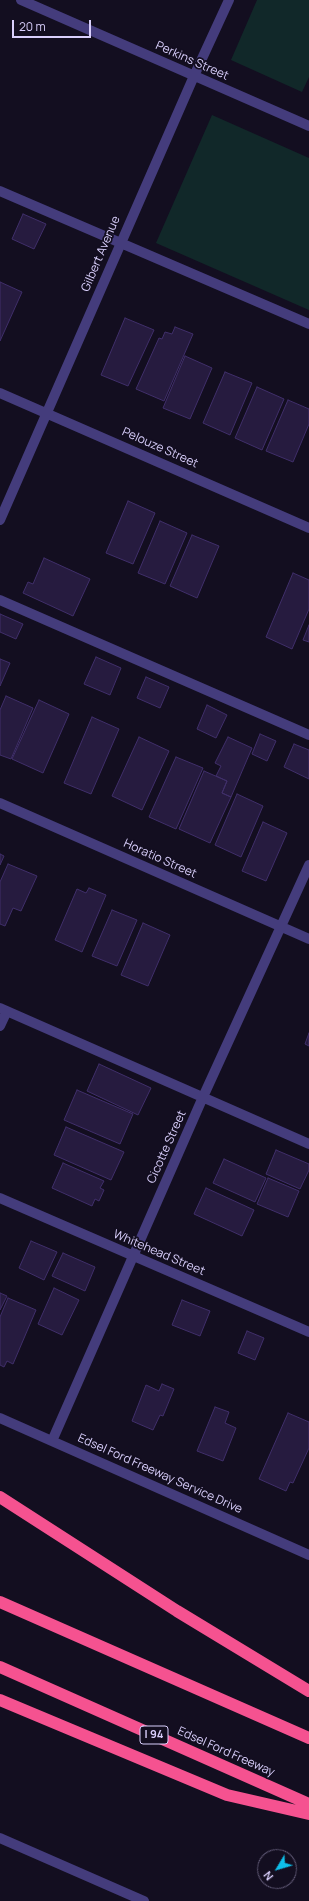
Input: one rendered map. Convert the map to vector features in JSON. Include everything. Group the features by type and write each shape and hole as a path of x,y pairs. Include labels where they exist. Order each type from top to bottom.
{"highway":[{"path":"0,1497 177,1611 309,1691"},
{"path":"0,1602 309,1738"},
{"name":"Edsel Ford Freeway","path":"0,1667 309,1804"},
{"path":"0,1700 227,1795 309,1814"}],"street":[{"name":"Perkins Street","path":"21,0 309,126"},
{"name":"Gilbert Avenue","path":"0,520 120,244 229,0"},
{"path":"0,192 309,324"},
{"name":"Pelouze Street","path":"0,393 309,528"},
{"path":"0,600 309,735"},
{"name":"Horatio Street","path":"0,803 309,939"},
{"name":"Cicotte Street","path":"52,1441 203,1097 282,927 309,865"},
{"path":"0,1026 3,1009 309,1144"},
{"name":"Whitehead Street","path":"0,1198 309,1332"},
{"name":"Edsel Ford Freeway Service Drive","path":"0,1418 309,1555"},
{"path":"0,1838 144,1901"}],"green space":[{"path":"257,0 309,0 309,77 302,92 231,60"},
{"path":"212,115 309,158 309,310 156,243"}],"building":[{"path":"23,214 46,224 34,249 12,239"},
{"path":"0,282 22,292 0,341"},
{"path":"125,318 154,330 128,386 101,375"},
{"path":"175,327 193,334 164,401 136,389 159,338 162,339 165,332 172,334"},
{"path":"185,356 212,368 190,419 163,408"},
{"path":"225,372 252,383 230,435 203,423"},
{"path":"257,387 284,399 262,450 235,438"},
{"path":"288,400 309,409 309,424 293,462 266,451"},
{"path":"128,501 155,513 133,564 106,553"},
{"path":"160,521 187,533 165,584 138,573"},
{"path":"192,535 219,546 197,598 170,586"},
{"path":"44,558 90,579 73,616 23,593 28,582 33,584"},
{"path":"293,573 309,580 309,609 292,649 266,637"},
{"path":"0,614 23,624 16,639 0,632"},
{"path":"309,625 309,642 303,640"},
{"path":"96,657 121,668 110,695 84,684"},
{"path":"0,659 10,663 0,686"},
{"path":"146,677 169,687 160,708 137,698"},
{"path":"6,696 33,708 11,759 0,755 0,710"},
{"path":"39,700 69,714 43,773 12,759"},
{"path":"207,705 227,715 216,738 197,729"},
{"path":"92,717 119,729 91,794 64,783"},
{"path":"260,734 276,741 267,761 252,754"},
{"path":"139,737 169,751 142,810 112,796"},
{"path":"228,737 252,748 231,797 222,793 227,781 216,776 221,766 215,763"},
{"path":"294,744 309,750 309,779 284,767"},
{"path":"176,757 203,768 176,829 149,817"},
{"path":"204,771 227,781 222,793 231,797 210,843 179,829"},
{"path":"237,794 263,806 241,857 215,845"},
{"path":"263,822 287,833 266,881 242,871"},
{"path":"0,854 4,856 0,865"},
{"path":"8,864 37,876 21,911 13,908 5,926 0,924 0,882"},
{"path":"89,888 106,895 82,952 55,940 77,889 86,893"},
{"path":"112,910 137,920 117,966 92,956"},
{"path":"143,923 170,935 148,986 121,975"},
{"path":"309,1033 309,1046 305,1044"},
{"path":"99,1064 151,1088 138,1115 87,1091"},
{"path":"77,1090 133,1114 120,1144 64,1120"},
{"path":"66,1127 124,1152 111,1180 54,1155"},
{"path":"276,1150 309,1164 309,1170 300,1189 266,1174"},
{"path":"224,1159 266,1178 255,1202 213,1183"},
{"path":"63,1163 104,1181 100,1188 104,1190 99,1201 95,1199 92,1206 52,1188"},
{"path":"268,1178 299,1191 288,1217 257,1204"},
{"path":"206,1188 254,1210 242,1236 194,1214"},
{"path":"31,1241 57,1252 44,1280 19,1268"},
{"path":"63,1253 95,1267 85,1291 52,1276"},
{"path":"54,1288 79,1300 62,1335 38,1324"},
{"path":"0,1293 7,1296 0,1310"},
{"path":"8,1298 36,1310 13,1364 7,1361 4,1367 0,1365 0,1317"},
{"path":"182,1300 210,1311 200,1336 172,1325"},
{"path":"247,1331 264,1338 255,1360 238,1353"},
{"path":"162,1384 174,1389 163,1416 160,1415 153,1430 132,1421 146,1385 159,1391"},
{"path":"215,1407 229,1412 225,1423 236,1428 223,1461 197,1451"},
{"path":"288,1413 309,1422 309,1448 293,1483 290,1482 286,1491 259,1479"}]}
